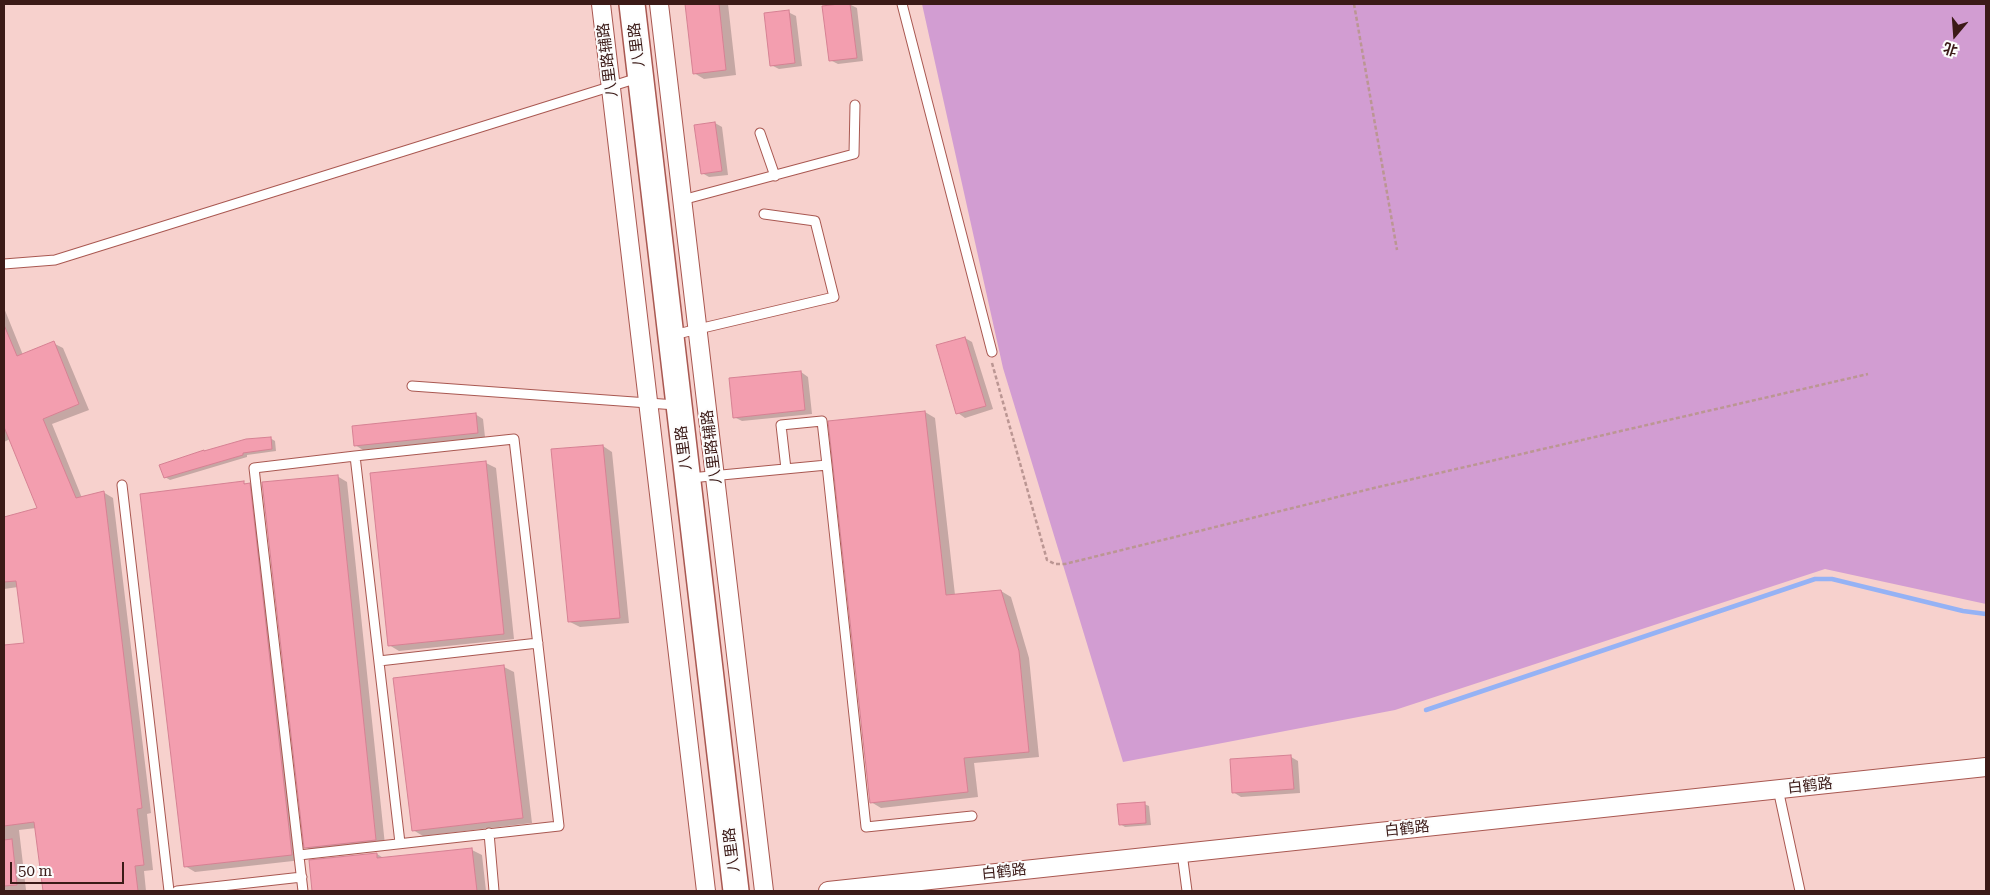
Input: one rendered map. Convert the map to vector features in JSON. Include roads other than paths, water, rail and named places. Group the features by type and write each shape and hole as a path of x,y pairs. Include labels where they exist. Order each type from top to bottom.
{"main road":[{"name":"八里路","path":"632,4 736,891"}],"street":[{"name":"八里路辅路","path":"601,4 706,891"},
{"name":"八里路辅路","path":"659,4 764,891"},
{"name":"白鹤路","path":"828,891 1986,767"}],"lane":[{"path":"902,4 992,352"},
{"path":"4,264 55,260 640,78"},
{"path":"682,200 854,154 855,105"},
{"path":"760,133 775,176"},
{"path":"671,336 834,297 815,221 764,214"},
{"path":"412,386 679,406"},
{"path":"786,470 781,425 822,421 866,827 972,816"},
{"path":"299,855 559,826 514,439 254,468 303,891"},
{"path":"355,456 400,843"},
{"path":"688,478 827,466"},
{"path":"122,485 169,891"},
{"path":"378,661 538,643"},
{"path":"1778,789 1800,891"},
{"path":"488,834 494,891"},
{"path":"1182,853 1187,891"},
{"path":"177,891 302,877"}],"waterway":[{"path":"1426,710 1815,579 1832,579 1963,611 1986,614"}]}
